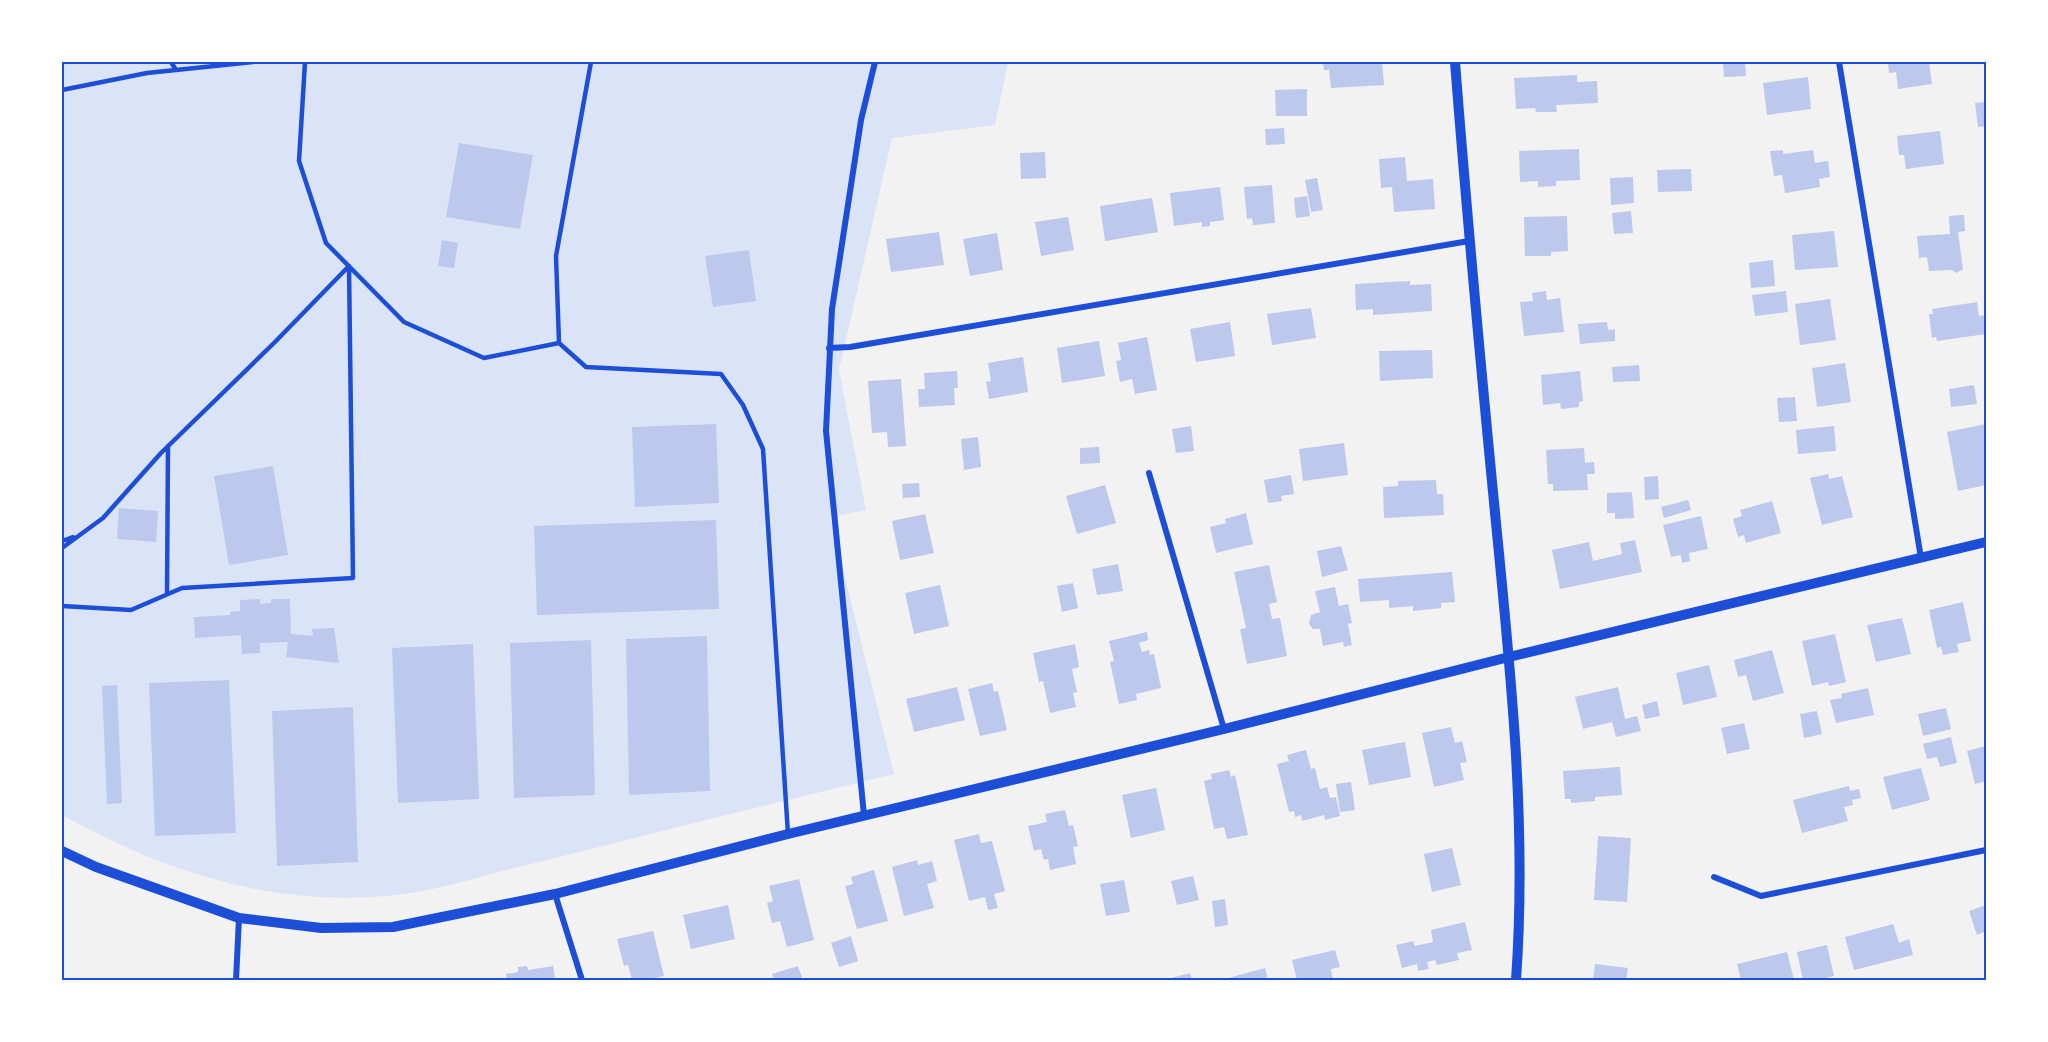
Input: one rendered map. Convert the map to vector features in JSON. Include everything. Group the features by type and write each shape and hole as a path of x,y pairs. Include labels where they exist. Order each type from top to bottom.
{"street":[{"path":"864,815 826,431 832,309 859,132 875,62"},
{"path":"1455,62 1469,241 1509,657 1521,852 1516,981"},
{"path":"1839,62 1921,559"},
{"path":"829,348 874,343 1469,241"},
{"path":"1149,473 1224,729"},
{"path":"62,851 96,867 239,918 321,928 393,927 555,894 864,815 1986,542"},
{"path":"1714,877 1761,896 1986,850"},
{"path":"555,894 582,981"},
{"path":"236,981 239,918"}],"lane":[{"path":"171,62 176,70"},
{"path":"62,90 147,73 253,62"},
{"path":"305,62 298,161 327,243 404,322 484,358 559,343"},
{"path":"591,62 556,256 559,343 586,367 721,374 743,405 763,449 788,834"},
{"path":"62,548 103,518 168,446 349,266"},
{"path":"62,606 131,610 182,588 353,578 349,266"},
{"path":"167,594 168,446"},
{"path":"62,541 83,532"}],"shaded area":[{"path":"62,62 1008,62 995,125 892,138 839,370 866,510 830,517 894,774 463,882 396,895 351,898 264,891 223,882 141,854 62,815"}],"building":[{"path":"1323,62 1382,62 1384,85 1331,88 1329,70 1324,70"},
{"path":"1723,62 1745,62 1746,76 1724,77"},
{"path":"1888,62 1929,62 1932,84 1898,89 1896,72 1889,73"},
{"path":"1577,75 1577,82 1597,81 1598,103 1556,105 1557,112 1536,112 1535,108 1516,109 1514,78"},
{"path":"1808,77 1811,109 1767,115 1763,83"},
{"path":"1307,89 1307,116 1276,116 1275,90"},
{"path":"1986,102 1986,126 1978,127 1975,103"},
{"path":"1284,128 1285,144 1266,145 1265,129"},
{"path":"1940,131 1944,164 1906,169 1904,155 1899,155 1897,136"},
{"path":"459,143 533,155 520,229 446,217"},
{"path":"1579,149 1580,180 1556,181 1556,186 1538,187 1538,181 1520,182 1519,151"},
{"path":"1783,150 1783,154 1813,150 1815,163 1828,161 1830,177 1819,179 1820,187 1785,193 1782,175 1774,176 1770,151"},
{"path":"1045,152 1046,178 1021,179 1020,153"},
{"path":"1405,157 1407,181 1433,179 1435,209 1394,212 1392,187 1381,188 1379,159"},
{"path":"1691,169 1692,191 1658,192 1657,170"},
{"path":"1633,177 1634,203 1611,205 1610,178"},
{"path":"1317,178 1323,210 1311,212 1305,180"},
{"path":"1272,185 1275,223 1253,225 1252,218 1247,219 1244,187"},
{"path":"1220,187 1224,220 1210,222 1210,226 1202,227 1202,222 1174,226 1170,193"},
{"path":"1307,196 1310,216 1296,218 1294,198"},
{"path":"1152,198 1158,232 1105,241 1100,206"},
{"path":"1631,211 1633,233 1614,234 1612,213"},
{"path":"1964,215 1965,231 1958,232 1963,269 1957,273 1951,270 1929,271 1927,257 1919,258 1917,236 1950,234 1949,216"},
{"path":"1567,216 1568,251 1551,252 1551,256 1525,256 1524,217"},
{"path":"1068,217 1074,250 1041,256 1035,222"},
{"path":"1834,231 1838,267 1795,270 1792,235"},
{"path":"939,232 944,265 891,272 886,239"},
{"path":"997,233 1003,270 970,276 963,239"},
{"path":"442,240 458,243 454,268 438,266"},
{"path":"749,250 756,301 713,307 705,256"},
{"path":"1773,260 1775,286 1751,288 1749,263"},
{"path":"1410,281 1410,285 1431,284 1432,311 1373,315 1373,309 1356,310 1355,284"},
{"path":"1546,291 1547,300 1560,298 1564,332 1524,336 1520,302 1533,301 1532,293"},
{"path":"1786,291 1788,312 1755,316 1752,295"},
{"path":"1830,299 1836,340 1800,345 1795,304"},
{"path":"1977,302 1979,316 1986,315 1986,334 1937,341 1936,337 1932,338 1929,314 1933,314 1932,309"},
{"path":"1311,308 1316,338 1272,345 1267,314"},
{"path":"1230,322 1235,356 1196,362 1190,329"},
{"path":"1607,322 1608,330 1615,329 1615,341 1580,344 1578,324"},
{"path":"1147,337 1157,390 1135,394 1132,379 1120,382 1116,361 1121,360 1118,343"},
{"path":"1099,341 1105,376 1062,383 1057,348"},
{"path":"1432,350 1433,378 1380,381 1379,351"},
{"path":"1023,357 1028,392 989,399 986,382 991,381 988,363"},
{"path":"1845,363 1851,402 1817,407 1812,368"},
{"path":"1639,365 1640,381 1613,382 1612,367"},
{"path":"957,371 958,388 954,388 955,405 919,407 918,389 925,389 924,373"},
{"path":"1580,371 1583,401 1579,402 1579,407 1561,409 1560,403 1543,405 1541,375"},
{"path":"901,379 906,446 888,447 887,432 872,433 868,381"},
{"path":"1974,385 1977,404 1951,407 1949,389"},
{"path":"1795,397 1797,421 1779,422 1777,398"},
{"path":"716,424 719,503 635,507 632,427"},
{"path":"1986,424 1986,485 1958,491 1947,432"},
{"path":"1191,426 1194,451 1176,453 1172,429"},
{"path":"1834,426 1836,451 1798,454 1796,430"},
{"path":"978,437 981,467 964,470 961,439"},
{"path":"1344,443 1348,475 1303,481 1299,449"},
{"path":"1099,447 1100,463 1080,464 1080,448"},
{"path":"1584,448 1585,463 1594,462 1595,474 1587,474 1588,490 1553,491 1553,484 1548,484 1546,450"},
{"path":"273,466 288,555 229,565 214,476"},
{"path":"1828,474 1829,479 1842,476 1853,517 1822,525 1810,478"},
{"path":"1291,475 1294,494 1281,496 1282,501 1268,503 1264,480"},
{"path":"1658,476 1659,499 1645,500 1644,477"},
{"path":"1436,480 1437,494 1443,494 1444,515 1384,518 1383,487 1398,486 1398,481"},
{"path":"919,483 920,497 903,498 902,484"},
{"path":"1105,485 1116,523 1077,534 1066,496"},
{"path":"1632,492 1634,518 1615,519 1615,513 1607,513 1607,493"},
{"path":"1688,500 1691,510 1664,518 1661,507"},
{"path":"1772,501 1781,533 1746,543 1744,535 1738,537 1733,519 1742,516 1740,510"},
{"path":"119,508 158,511 156,542 117,539"},
{"path":"1246,513 1253,544 1216,553 1210,527 1226,523 1225,519"},
{"path":"925,514 934,553 900,560 892,521"},
{"path":"1701,516 1708,549 1689,553 1690,561 1682,563 1681,555 1671,557 1663,525"},
{"path":"716,520 719,609 537,615 534,526"},
{"path":"1635,540 1642,572 1560,589 1552,550 1589,542 1593,561 1622,554 1620,543"},
{"path":"1341,546 1348,570 1322,577 1317,551"},
{"path":"1118,564 1123,591 1097,595 1092,569"},
{"path":"1269,565 1277,602 1269,604 1272,619 1280,618 1287,656 1247,664 1240,629 1246,628 1234,572"},
{"path":"1452,572 1455,602 1441,603 1441,608 1413,611 1413,606 1389,608 1389,600 1360,602 1358,579"},
{"path":"1073,583 1078,608 1062,612 1057,586"},
{"path":"940,585 949,626 914,634 905,593"},
{"path":"1335,587 1339,606 1348,604 1352,623 1348,624 1352,645 1344,647 1343,642 1323,646 1320,629 1313,629 1309,624 1311,615 1320,612 1315,591"},
{"path":"260,599 260,604 271,603 271,599 290,599 291,634 313,636 312,629 334,628 339,663 286,657 288,642 260,643 260,653 242,654 241,635 195,638 194,617 230,615 230,612 240,611 240,600"},
{"path":"1963,602 1971,641 1957,644 1959,652 1943,655 1941,647 1937,648 1929,610"},
{"path":"1902,618 1911,654 1876,662 1867,625"},
{"path":"1147,632 1148,640 1139,643 1142,652 1149,650 1150,655 1154,654 1161,688 1136,694 1137,700 1119,704 1110,662 1114,661 1109,641"},
{"path":"1835,634 1846,682 1829,686 1828,682 1812,686 1802,641"},
{"path":"707,636 710,791 629,795 626,639"},
{"path":"591,640 595,795 514,798 510,643"},
{"path":"473,644 479,799 398,803 392,648"},
{"path":"1075,644 1079,667 1072,669 1077,692 1073,693 1076,707 1050,713 1043,681 1039,682 1033,653"},
{"path":"1772,650 1784,693 1753,701 1746,675 1738,677 1734,660"},
{"path":"1709,665 1717,697 1683,705 1676,673"},
{"path":"229,680 236,833 155,836 149,683"},
{"path":"992,683 994,692 998,691 1007,730 980,736 968,689"},
{"path":"117,685 122,803 107,804 102,686"},
{"path":"957,687 965,720 914,732 906,699"},
{"path":"1618,687 1625,719 1637,716 1641,731 1616,737 1612,722 1583,729 1575,697"},
{"path":"1868,688 1874,715 1836,723 1830,700 1842,698 1841,694"},
{"path":"1657,701 1660,716 1645,719 1642,705"},
{"path":"353,707 358,862 277,866 272,711"},
{"path":"1946,708 1951,729 1923,736 1918,714"},
{"path":"1817,711 1822,734 1804,738 1800,714"},
{"path":"1744,723 1750,749 1727,754 1721,728"},
{"path":"1451,727 1455,743 1462,741 1467,762 1460,763 1464,780 1434,787 1422,733"},
{"path":"1951,737 1957,763 1940,767 1937,757 1927,759 1923,744"},
{"path":"1405,742 1411,777 1369,785 1362,750"},
{"path":"1986,746 1986,781 1975,784 1967,751"},
{"path":"1306,750 1311,769 1315,768 1320,789 1327,787 1330,798 1336,797 1340,816 1325,820 1324,815 1302,821 1301,815 1295,817 1294,811 1289,812 1277,764 1289,761 1287,755"},
{"path":"1620,767 1622,795 1595,797 1595,801 1571,803 1571,799 1565,799 1563,771"},
{"path":"1921,768 1930,800 1892,810 1883,777"},
{"path":"1229,770 1231,777 1235,775 1248,835 1227,839 1224,827 1214,829 1204,781 1212,779 1211,774"},
{"path":"1351,782 1355,810 1340,812 1336,784"},
{"path":"1849,786 1850,791 1859,789 1861,798 1852,800 1853,805 1844,807 1848,821 1802,833 1793,800"},
{"path":"1156,788 1165,830 1131,838 1122,795"},
{"path":"1065,810 1069,826 1073,825 1078,846 1073,847 1076,864 1050,870 1048,859 1044,860 1041,849 1034,851 1028,826 1047,822 1045,814"},
{"path":"979,834 981,843 992,841 1005,891 994,894 998,908 988,910 985,897 969,901 954,840"},
{"path":"1598,836 1631,838 1627,902 1594,900"},
{"path":"1452,848 1461,885 1432,892 1424,854"},
{"path":"917,860 918,865 932,861 937,881 927,884 934,908 904,916 892,867"},
{"path":"874,870 888,921 857,929 845,886 853,884 851,877"},
{"path":"1193,876 1199,900 1177,905 1171,881"},
{"path":"799,879 814,940 787,947 780,921 772,923 767,903 773,901 769,886"},
{"path":"1124,880 1130,912 1106,916 1100,884"},
{"path":"1225,899 1228,925 1215,927 1212,901"},
{"path":"728,905 735,939 691,949 683,915"},
{"path":"1986,905 1986,931 1977,935 1969,911"},
{"path":"1465,922 1472,950 1457,953 1459,960 1437,965 1435,960 1427,962 1429,969 1418,971 1417,964 1402,968 1396,945 1413,941 1415,946 1433,942 1431,930"},
{"path":"1893,924 1899,943 1909,939 1913,955 1854,970 1845,937"},
{"path":"653,931 664,976 632,980 628,965 624,966 617,939"},
{"path":"851,936 858,961 839,967 831,943"},
{"path":"1827,945 1834,976 1803,980 1797,952"},
{"path":"1335,950 1340,967 1331,969 1333,980 1297,980 1292,960"},
{"path":"1787,952 1794,980 1741,980 1737,964"},
{"path":"1595,964 1628,968 1626,980 1593,980"},
{"path":"527,966 528,970 553,966 555,978 551,978 552,980 507,980 506,974 518,972 518,967"},
{"path":"798,966 803,980 774,980 772,974"},
{"path":"1265,968 1268,980 1221,980"},
{"path":"1190,973 1192,980 1164,980"}]}
